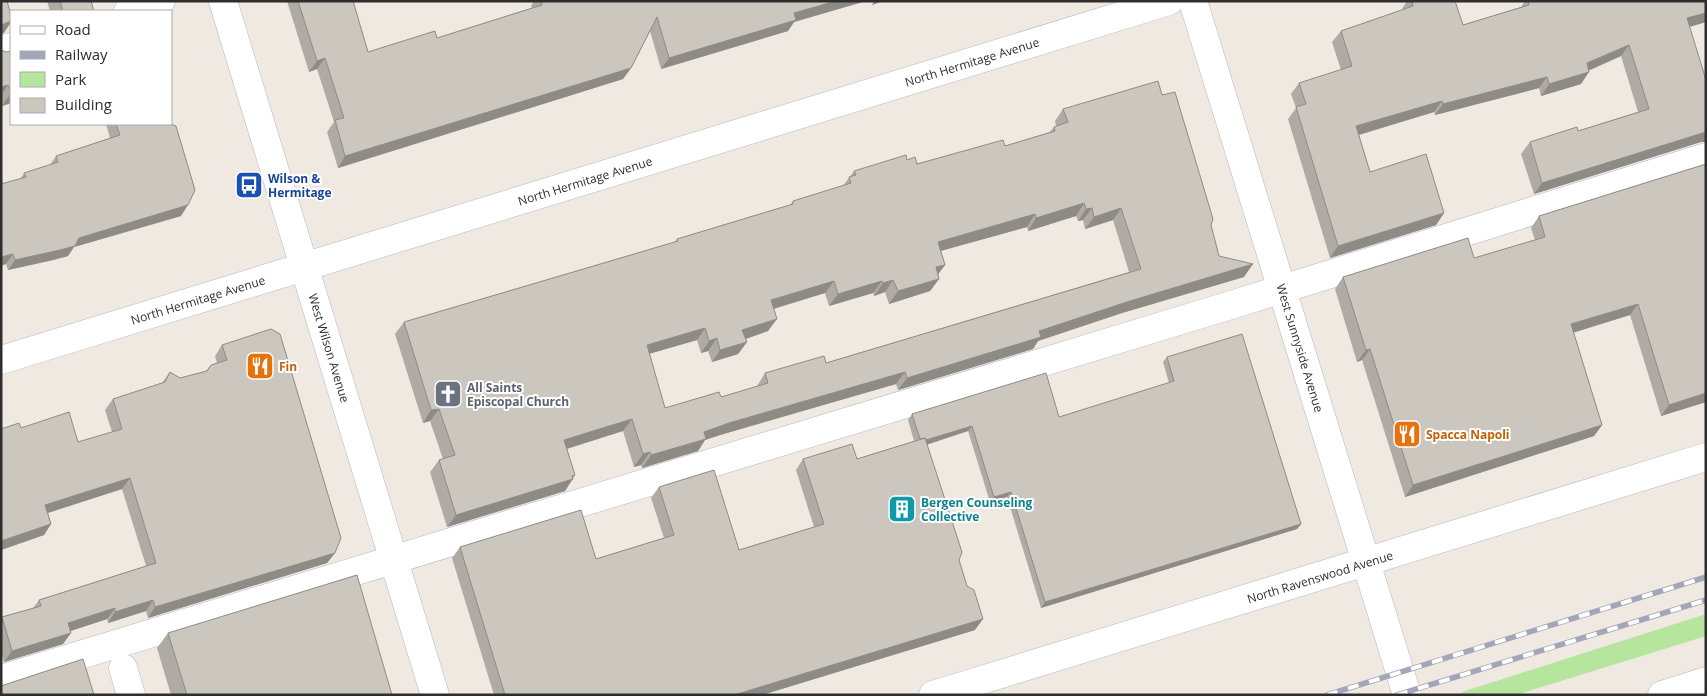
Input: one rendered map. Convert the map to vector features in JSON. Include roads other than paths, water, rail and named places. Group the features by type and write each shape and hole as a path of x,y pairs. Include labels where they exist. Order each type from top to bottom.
{"street":[{"path":"131,10 161,1"},
{"name":"West Wilson Avenue","path":"223,1 436,695"},
{"name":"North Hermitage Avenue","path":"1,360 1169,1"},
{"name":"West Sunnyside Avenue","path":"1193,1 1406,695"},
{"path":"1,679 1282,289 1706,157"},
{"name":"North Ravenswood Avenue","path":"933,695 1366,563 1706,456"},
{"path":"123,668 131,695"},
{"path":"1662,695 1706,681"}],"railway":[{"path":"1327,695 1706,577"},
{"path":"1397,695 1706,600"}],"place":[{"name":"Wilson & Hermitage","path":"249,185"},
{"name":"Fin","path":"260,366"},
{"name":"All Saints Episcopal Church","path":"448,394"},
{"name":"Spacca Napoli","path":"1407,434"},
{"name":"Bergen Counseling Collective","path":"902,509"}]}
